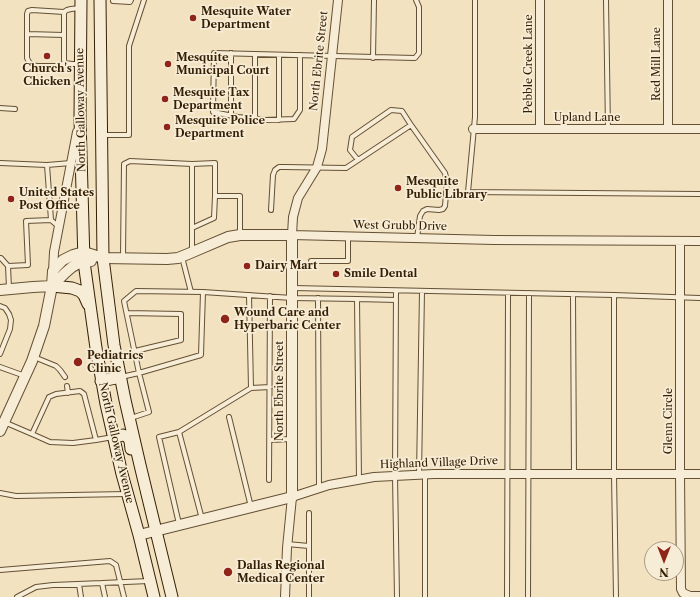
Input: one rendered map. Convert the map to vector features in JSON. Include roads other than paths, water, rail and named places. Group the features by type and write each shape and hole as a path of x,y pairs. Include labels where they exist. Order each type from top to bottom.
{"main road":[{"name":"North Galloway Avenue","path":"100,0 103,258 114,345 141,470 172,597"},
{"name":"North Galloway Avenue","path":"81,4 80,118 84,257 101,381 113,436 154,597"},
{"path":"52,286 72,288 80,291 84,295 91,311"},
{"path":"101,381 121,378"},
{"path":"113,436 123,435 128,437 133,458 141,470"},
{"path":"150,581 154,581 163,586 172,597"}],"street":[{"name":"North Ebrite Street","path":"285,597 287,544 292,497 293,217 298,198 317,167 322,149 338,0"},
{"name":"Pebble Creek Lane","path":"540,0 540,129"},
{"name":"Red Mill Lane","path":"668,0 668,129"},
{"path":"2,427 34,357 44,326 52,286 54,252 80,118"},
{"name":"Upland Lane","path":"473,129 700,129"},
{"name":"West Grubb Drive","path":"84,257 167,259 182,256 228,237 240,235 502,240 700,241"},
{"name":"Glenn Circle","path":"680,241 681,589 690,596"},
{"path":"53,271 63,260 73,255 84,257"},
{"path":"4,290 33,286 52,286 84,257"},
{"name":"Highland Village Drive","path":"139,535 292,497 329,485 374,477 422,474 700,474"},
{"path":"690,596 700,596"}],"lane":[{"path":"113,0 130,2 131,0"},
{"path":"102,135 129,135 129,46 144,0"},
{"path":"373,58 374,0"},
{"path":"300,55 300,110 294,119 265,120 231,116 213,112 214,53 231,54 255,54 279,55 300,55 332,56 373,58 415,58 419,53 419,7 416,0"},
{"path":"475,0 475,117 468,192 700,194"},
{"path":"606,0 608,129"},
{"path":"80,64 65,63 54,66 32,65 27,58 27,14 28,11 32,10 64,12 81,4"},
{"path":"64,12 65,63"},
{"path":"27,34 64,34"},
{"path":"231,54 231,116"},
{"path":"255,54 255,119"},
{"path":"279,55 279,120"},
{"path":"0,108 15,109"},
{"path":"358,160 350,150 352,137 391,110 402,111 445,173 447,182 446,206 439,210 427,209 423,211 420,216 417,238"},
{"path":"271,210 273,176 275,170 279,167 346,168 411,125"},
{"path":"123,258 124,164 130,161 192,164 215,163 214,218 192,228"},
{"path":"0,164 47,165 71,162"},
{"path":"192,164 192,252"},
{"path":"47,165 51,220"},
{"path":"215,196 240,196 240,235"},
{"path":"8,266 28,265 26,222 51,220 59,226"},
{"path":"311,261 348,261 348,237"},
{"path":"182,256 191,292"},
{"path":"0,258 2,258 8,266 4,290"},
{"path":"130,419 149,412 124,301 136,291 203,292 270,296 292,293 422,291 700,298"},
{"path":"396,291 395,476 397,597"},
{"path":"422,291 422,474 425,597"},
{"path":"121,378 201,355 203,292"},
{"path":"292,293 318,298 396,300"},
{"path":"507,597 508,293"},
{"path":"528,597 529,293"},
{"path":"573,294 574,474"},
{"path":"249,295 251,388"},
{"path":"614,295 616,597"},
{"path":"269,480 270,296"},
{"path":"318,298 318,489"},
{"path":"357,300 360,480"},
{"path":"0,306 5,308 11,320 10,329 0,354"},
{"path":"127,313 181,314 181,340 135,351"},
{"path":"34,357 56,366 65,377"},
{"path":"0,367 25,377"},
{"path":"67,386 68,392"},
{"path":"179,524 159,437 179,432 251,388 270,387"},
{"path":"32,434 49,397 56,394 80,391 84,394 96,440"},
{"path":"229,417 252,507"},
{"path":"2,427 32,434 50,442 73,443 113,436"},
{"path":"179,432 202,519"},
{"path":"270,440 292,439"},
{"path":"0,493 16,496 128,494"},
{"path":"309,513 309,597"},
{"path":"287,544 309,546"},
{"path":"0,570 110,561 116,565 124,597"},
{"path":"18,597 36,587 150,581"},
{"path":"102,583 105,597"},
{"path":"79,584 82,597"}],"place":[{"name":"Mesquite Water Department","path":"193,18"},
{"name":"Church's Chicken","path":"47,56"},
{"name":"Mesquite Municipal Court","path":"168,64"},
{"name":"Mesquite Tax Department","path":"165,99"},
{"name":"Mesquite Police Department","path":"167,127"},
{"name":"Mesquite Public Library","path":"398,188"},
{"name":"United States Post Office","path":"11,199"},
{"name":"Dairy Mart","path":"247,266"},
{"name":"Smile Dental","path":"336,274"},
{"name":"Wound Care and Hyperbaric Center","path":"225,319"},
{"name":"Pediatrics Clinic","path":"78,362"},
{"name":"Dallas Regional Medical Center","path":"228,572"}]}
